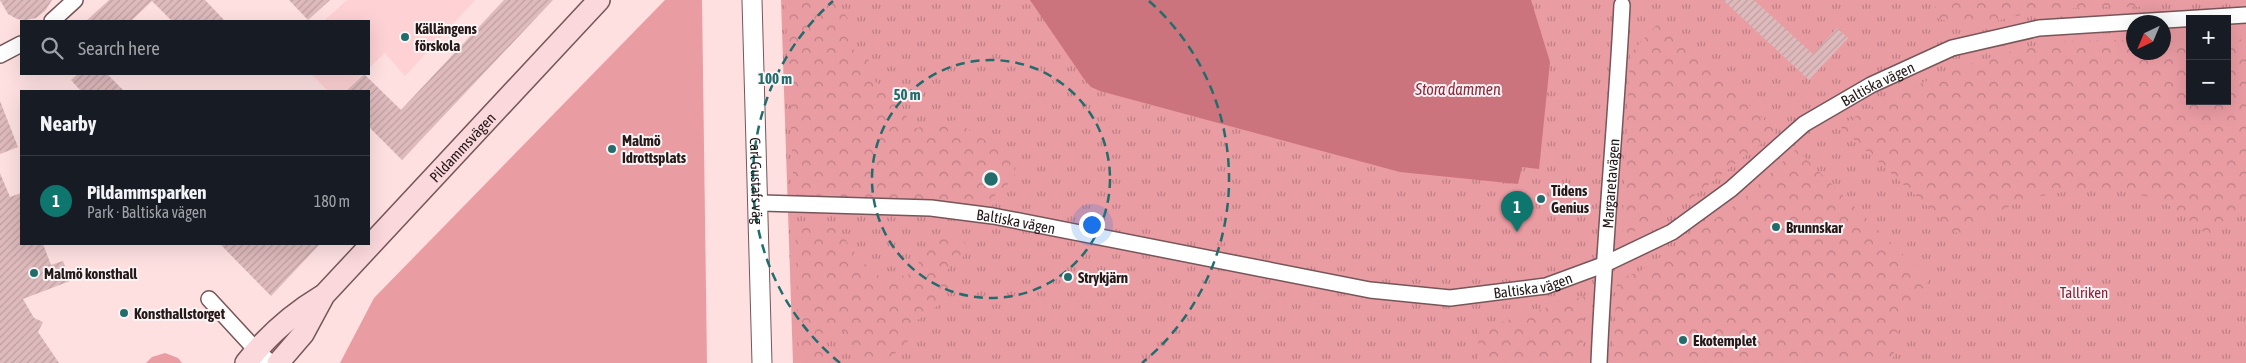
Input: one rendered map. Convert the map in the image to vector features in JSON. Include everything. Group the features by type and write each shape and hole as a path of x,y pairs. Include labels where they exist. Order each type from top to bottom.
{"main road":[{"name":"Pildammsvägen","path":"278,363 303,334 324,295 599,0"},
{"name":"Pildammsvägen","path":"258,359 295,312 324,295"}],"street":[{"path":"53,20 75,0"},
{"name":"Carl Gustafs väg","path":"752,0 762,363"},
{"name":"Margaretavägen","path":"1599,363 1603,265 1612,169 1622,5"},
{"name":"Baltiska vägen","path":"758,203 931,208 993,216 1370,290 1450,298 1546,286 1603,265 1672,232 1731,189 1804,124 1871,85 1952,48 2038,28 2246,15"},
{"path":"0,55 20,45"},
{"path":"209,299 258,359"}],"shaded area":[{"name":"Källängens förskola","path":"347,0 475,0 405,76 385,53 370,67 370,20 325,20"},
{"path":"312,75 362,75 346,90 327,90"}],"green space":[{"name":"Malmö Idrottsplats","path":"665,0 702,0 707,363 340,363 374,298"},
{"name":"Tallriken","path":"781,0 2246,0 2246,363 793,363"},
{"path":"785,0 836,0 852,25 851,48 868,58 874,81 897,95 912,129 954,120 1007,152 1013,161 1015,178 983,206 794,194"},
{"path":"1940,0 2150,0 2152,7 2094,7 2042,10 1966,28 1929,15"},
{"path":"1663,18 1776,132 1695,195 1665,215 1622,238 1630,54"},
{"path":"2246,39 2246,201 2212,239 2166,204 2134,194 2099,190 2064,192 2030,199 1993,214 1959,235 1839,126 1882,101 1953,69 2020,49 2061,41 2126,40 2126,60 2171,60 2171,41 2186,41 2186,105 2231,105 2231,41"},
{"path":"1796,149 1929,280 1903,318 1896,338 1893,363 1613,363 1617,280 1639,272 1741,201"},
{"path":"795,227 839,228 858,257 884,280 911,274 927,250 942,237 963,235 966,249 959,262 951,263 945,275 951,280 942,301 913,323 908,341 893,355 891,363 864,363 841,327 821,334 830,363 799,363"},
{"path":"1585,296 1582,363 1477,363 1479,329"},
{"path":"165,353 178,358 182,363 146,363 152,357"}],"water":[{"name":"Stora dammen","path":"1030,0 1531,0 1550,62 1539,169 1522,167 1518,184 1400,172 1100,91 1091,87 1084,79"}],"building":[{"path":"0,0 52,0 45,11 36,18 26,20 17,19 8,14"},
{"path":"109,0 205,0 224,20 171,20 152,1 132,20 87,20"},
{"path":"289,0 330,0 308,20"},
{"path":"504,0 553,0 402,160 370,128 370,90 347,90 365,75 401,110"},
{"path":"1723,0 1754,0 1813,54 1837,28 1848,38 1809,80"},
{"path":"77,75 108,75 123,90 80,90 71,80"},
{"path":"0,101 18,147 0,154"},
{"name":"Malmö konsthall","path":"0,173 10,197 20,193 20,245 43,245 51,265 63,261 70,281 23,299 34,318 43,322 38,332 59,363 0,363"},
{"path":"221,245 319,245 271,296"}],"place":[{"name":"Källängens förskola","path":"405,37"},
{"name":"Malmö Idrottsplats","path":"612,149"},
{"name":"Tidens Genius","path":"1541,199"},
{"name":"Brunnskar","path":"1776,227"},
{"name":"Pildammsparken","path":"1517,232"},
{"name":"Malmö konsthall","path":"34,273"},
{"name":"Strykjärn","path":"1068,277"},
{"name":"Konsthallstorget","path":"124,313"},
{"name":"Ekotemplet","path":"1683,340"}]}
